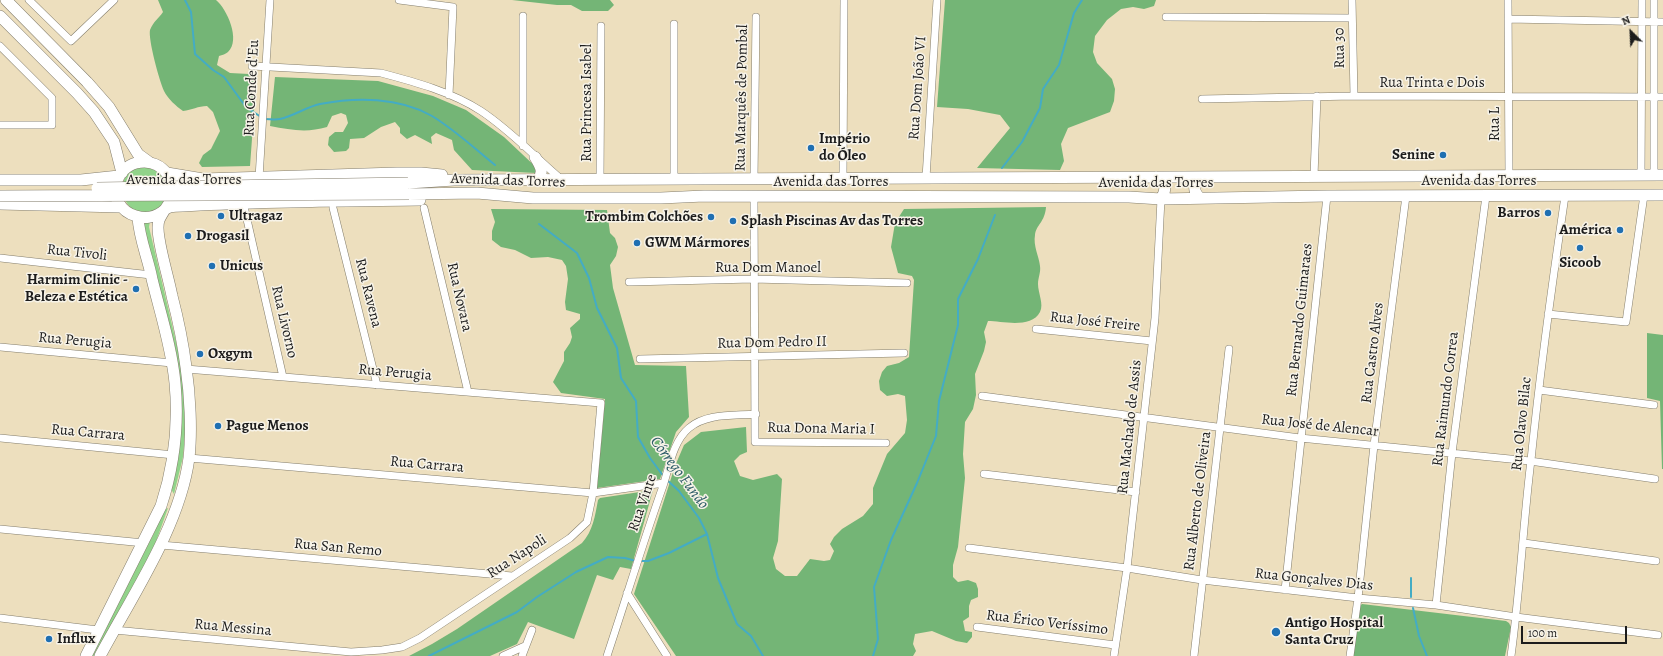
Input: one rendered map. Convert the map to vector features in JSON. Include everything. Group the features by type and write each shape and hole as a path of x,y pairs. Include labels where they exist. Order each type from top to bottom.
{"main road":[{"path":"6,0 87,82 109,107 138,154 164,171 203,179 420,173 442,175 454,180"},
{"path":"0,16 94,112 114,142 120,174"},
{"path":"535,157 541,172 540,177 537,180"},
{"path":"86,656 144,543 161,506 167,488 174,455 177,418 175,382 172,363 142,243 129,212 116,200 115,192 116,183 120,174 132,164 149,162"},
{"path":"100,656 161,545 179,498 189,458 190,414 186,369 177,317 162,256 159,236 158,223 168,207 173,194 173,186 164,171"},
{"path":"0,180 80,180 120,174"},
{"name":"Avenida das Torres","path":"0,196 409,188 454,180 1659,175"},
{"path":"1156,177 1163,180 1165,184 1165,191 1161,199"},
{"path":"1200,198 1195,194 1195,184 1204,179 1223,177"},
{"path":"704,196 696,193 696,184 704,181 727,179"},
{"name":"Avenida das Torres","path":"0,189 409,188 533,198 754,196 1129,197 1161,199 1327,196 1663,195"},
{"path":"0,204 129,212 155,216 168,207 243,202 533,198"},
{"path":"167,488 171,498 176,500 179,498"},
{"path":"161,506 168,506 173,514"}],"street":[{"path":"29,0 71,41 114,0"},
{"name":"Rua Conde d'Eu","path":"259,178 270,0"},
{"path":"399,0 453,7 449,95"},
{"path":"843,179 844,0"},
{"name":"Rua Dom João VI","path":"926,178 937,0"},
{"name":"Rua 30","path":"1352,0 1354,96"},
{"name":"Rua L","path":"1508,0 1508,176"},
{"path":"1641,175 1642,0"},
{"path":"1654,0 1654,97 1659,175"},
{"path":"523,16 523,146"},
{"name":"Rua Marquês de Pombal","path":"754,179 756,17"},
{"path":"1166,17 1352,18"},
{"path":"1508,19 1663,22"},
{"path":"674,24 674,179"},
{"name":"Rua Princesa Isabel","path":"600,180 601,26"},
{"path":"0,46 52,98 52,125 0,125"},
{"path":"252,66 381,73 449,95 481,111 561,180"},
{"path":"1314,176 1318,96"},
{"name":"Rua Trinta e Dois","path":"1202,99 1318,96 1663,97"},
{"path":"1548,314 1626,322 1644,195"},
{"path":"754,196 753,279 756,414"},
{"name":"Rua Bernardo Guimaraes","path":"1285,590 1327,196"},
{"name":"Rua Castro Alves","path":"1350,656 1358,598 1374,445 1406,196"},
{"name":"Rua Raimundo Correa","path":"1436,605 1452,453 1486,196"},
{"name":"Rua Olavo Bilac","path":"1511,656 1524,543 1530,461 1548,314 1565,196"},
{"name":"Rua Machado de Assis","path":"1114,656 1127,568 1152,341 1161,199"},
{"name":"Rua Livorno","path":"243,202 283,377"},
{"name":"Rua Ravena","path":"333,208 377,385"},
{"name":"Rua Novara","path":"424,208 468,392"},
{"name":"Rua Tivoli","path":"0,258 151,275"},
{"name":"Rua Dom Manoel","path":"629,282 753,279 907,283"},
{"name":"Rua José Freire","path":"1036,329 1152,341"},
{"name":"Rua Perugia","path":"0,348 172,363"},
{"name":"Rua Alberto de Oliveira","path":"1194,656 1228,349"},
{"name":"Rua Dom Pedro II","path":"640,359 904,353"},
{"name":"Rua Perugia","path":"186,369 600,403"},
{"path":"1539,390 1654,405"},
{"name":"Rua José de Alencar","path":"982,396 1300,438 1530,461 1655,479"},
{"name":"Rua Napoli","path":"348,654 402,647 420,638 570,538 587,522 593,493 600,403"},
{"name":"Rua Dona Maria I","path":"756,414 755,442 886,443"},
{"name":"Rua Vinte","path":"607,656 636,567 640,549 682,435 688,428 700,420 711,417 756,414"},
{"name":"Rua Carrara","path":"0,438 174,455"},
{"name":"Rua Carrara","path":"189,458 593,493 664,482"},
{"path":"984,474 1136,492"},
{"path":"0,529 144,543"},
{"path":"1524,543 1656,561"},
{"name":"Rua San Remo","path":"161,545 512,576"},
{"name":"Rua Gonçalves Dias","path":"969,548 1127,568 1202,580 1358,598 1436,605 1658,635"},
{"path":"627,593 667,656"},
{"path":"0,618 98,630"},
{"name":"Rua Érico Veríssimo","path":"977,627 1115,645"},
{"name":"Rua Messina","path":"114,630 348,654"},
{"path":"522,656 532,630"},
{"path":"503,656 525,646"}],"green space":[{"path":"158,0 216,0 228,17 233,33 232,47 228,52 219,56 217,65 230,73 249,74 256,84 250,166 202,167 199,163 203,155 211,149 220,131 213,112 207,106 183,111 172,102 164,91 154,60 150,35 151,27 163,12"},
{"path":"512,0 610,0 614,5 608,11 582,11 571,5"},
{"path":"945,0 1156,0 1154,6 1144,9 1133,7 1121,9 1107,20 1095,36 1093,52 1097,63 1112,79 1115,89 1114,101 1110,112 1068,128 1061,144 1064,161 1060,170 977,168 1010,128 1000,115 968,109 937,107"},
{"path":"275,77 378,81 433,96 466,110 504,137 538,169 536,173 472,170 454,150 452,140 436,133 431,137 432,144 415,135 407,139 400,133 400,128 395,122 381,127 364,138 350,139 349,148 346,151 334,152 328,145 329,137 335,132 343,132 348,123 346,115 341,113 332,116 327,127 320,129 292,130 270,126"},
{"path":"148,166 165,176 167,201 155,212 146,214 137,212 130,207 123,193 123,185 126,177 132,170"},
{"path":"1046,207 1044,216 1037,229 1035,239 1035,247 1040,268 1038,287 1041,302 1040,312 1030,321 1008,323 988,321 984,332 986,342 984,351 975,374 976,395 973,409 965,422 963,454 965,478 958,547 953,565 953,577 958,582 968,580 976,583 978,589 978,597 971,600 969,606 969,617 963,621 965,631 972,632 972,637 967,643 956,641 932,631 915,634 913,644 916,651 913,656 676,656 634,594 675,466 684,445 701,432 746,427 747,452 740,455 734,461 740,476 753,480 777,474 782,479 778,541 773,558 776,569 785,576 797,576 810,559 824,561 830,560 834,551 830,544 834,537 842,529 863,516 873,504 873,488 887,454 905,433 907,420 905,396 898,394 887,396 880,390 879,381 882,372 887,366 899,363 909,357 914,280 912,276 898,273 891,247 895,223 904,209"},
{"path":"491,209 607,210 610,233 615,238 618,247 616,256 610,265 613,288 635,365 686,366 689,417 676,432 660,479 597,488 605,399 561,393 553,382 564,361 564,352 572,337 570,328 580,319 580,314 566,310 565,302 568,279 566,266 562,260 548,257 531,258 515,250 501,247 492,240 492,231 495,222"},
{"path":"143,220 150,221 149,227 182,367 186,423 183,457 174,494 171,489 179,448 155,278"},
{"path":"1647,333 1663,335 1663,469 1660,401 1647,398"},
{"path":"653,490 631,569 620,567 613,580 597,575 574,639 528,622 517,644 490,656 409,656 457,629 582,543 591,528 595,517 598,500 600,498"},
{"path":"168,508 153,550 96,656 90,656 153,535 164,510"},
{"path":"1362,604 1506,621 1511,627 1505,656 1353,656 1360,606"}],"waterway":[{"name":"Córrego Fundo","path":"185,0 191,12 195,54 213,70 224,77 246,107 261,117"},
{"path":"1002,168 1022,142 1040,108 1043,89 1059,65 1074,13 1082,0"},
{"name":"Córrego Fundo","path":"265,119 280,119 315,105 348,100 377,100 392,102 406,105 432,116 457,133 495,165"},
{"path":"873,656 878,639 874,587 891,540 917,483 936,436 939,401 958,325 958,299 978,259 995,215"},
{"name":"Córrego Fundo","path":"539,224 577,253 589,278 597,308 617,348 621,378 636,401 638,437 650,458 664,477"},
{"name":"Córrego Fundo","path":"667,480 679,491 699,518 707,534 718,578 737,624 751,636 763,656"},
{"path":"429,656 517,612 576,572 608,557 648,561 669,553 707,534"},
{"path":"1411,578 1411,597"},
{"path":"1413,608 1419,636 1427,656"}],"place":[{"name":"Império do Óleo","path":"811,148"},
{"name":"Senine","path":"1443,155"},
{"name":"Barros","path":"1548,213"},
{"name":"Ultragaz","path":"221,216"},
{"name":"Trombim Colchões","path":"711,217"},
{"name":"Splash Piscinas Av das Torres","path":"733,221"},
{"name":"América","path":"1620,230"},
{"name":"Drogasil","path":"188,236"},
{"name":"GWM Mármores","path":"637,243"},
{"name":"Sicoob","path":"1580,248"},
{"name":"Unicus","path":"212,266"},
{"name":"Harmim Clinic - Beleza e Estética","path":"136,289"},
{"name":"Oxgym","path":"200,354"},
{"name":"Pague Menos","path":"218,426"},
{"name":"Antigo Hospital Santa Cruz","path":"1276,632"},
{"name":"Influx","path":"49,639"}]}
